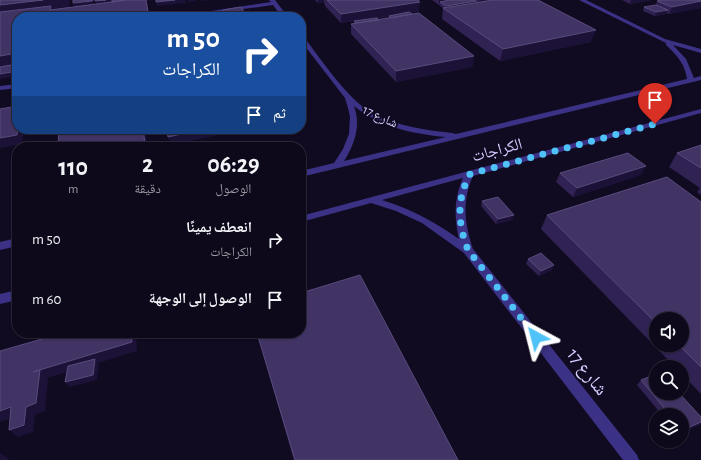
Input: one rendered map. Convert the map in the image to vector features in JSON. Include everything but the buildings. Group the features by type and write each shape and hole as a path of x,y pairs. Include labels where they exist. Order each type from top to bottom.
{"street":[{"path":"582,0 663,40 673,47 686,63 690,72 691,80"},
{"path":"207,12 273,1 281,12"},
{"path":"663,40 701,51"},
{"name":"شارع 17","path":"306,43 348,97 369,114 396,125 421,132 462,136"},
{"name":"الكراجات","path":"306,173 701,78"},
{"path":"0,88 12,87"},
{"name":"شارع 17","path":"337,166 352,141 354,129 354,117 348,97"},
{"name":"الكراجات","path":"306,217 701,111"},
{"name":"شارع 17","path":"470,174 464,184 459,206 459,220 462,235 468,250 632,460"},
{"name":"شارع 17","path":"371,200 399,209 425,221 468,250"},
{"path":"0,246 12,243"},
{"path":"0,299 12,296"}],"route":[{"path":"536,337 468,250 462,235 459,220 459,206 464,184 470,174 655,124"}]}
